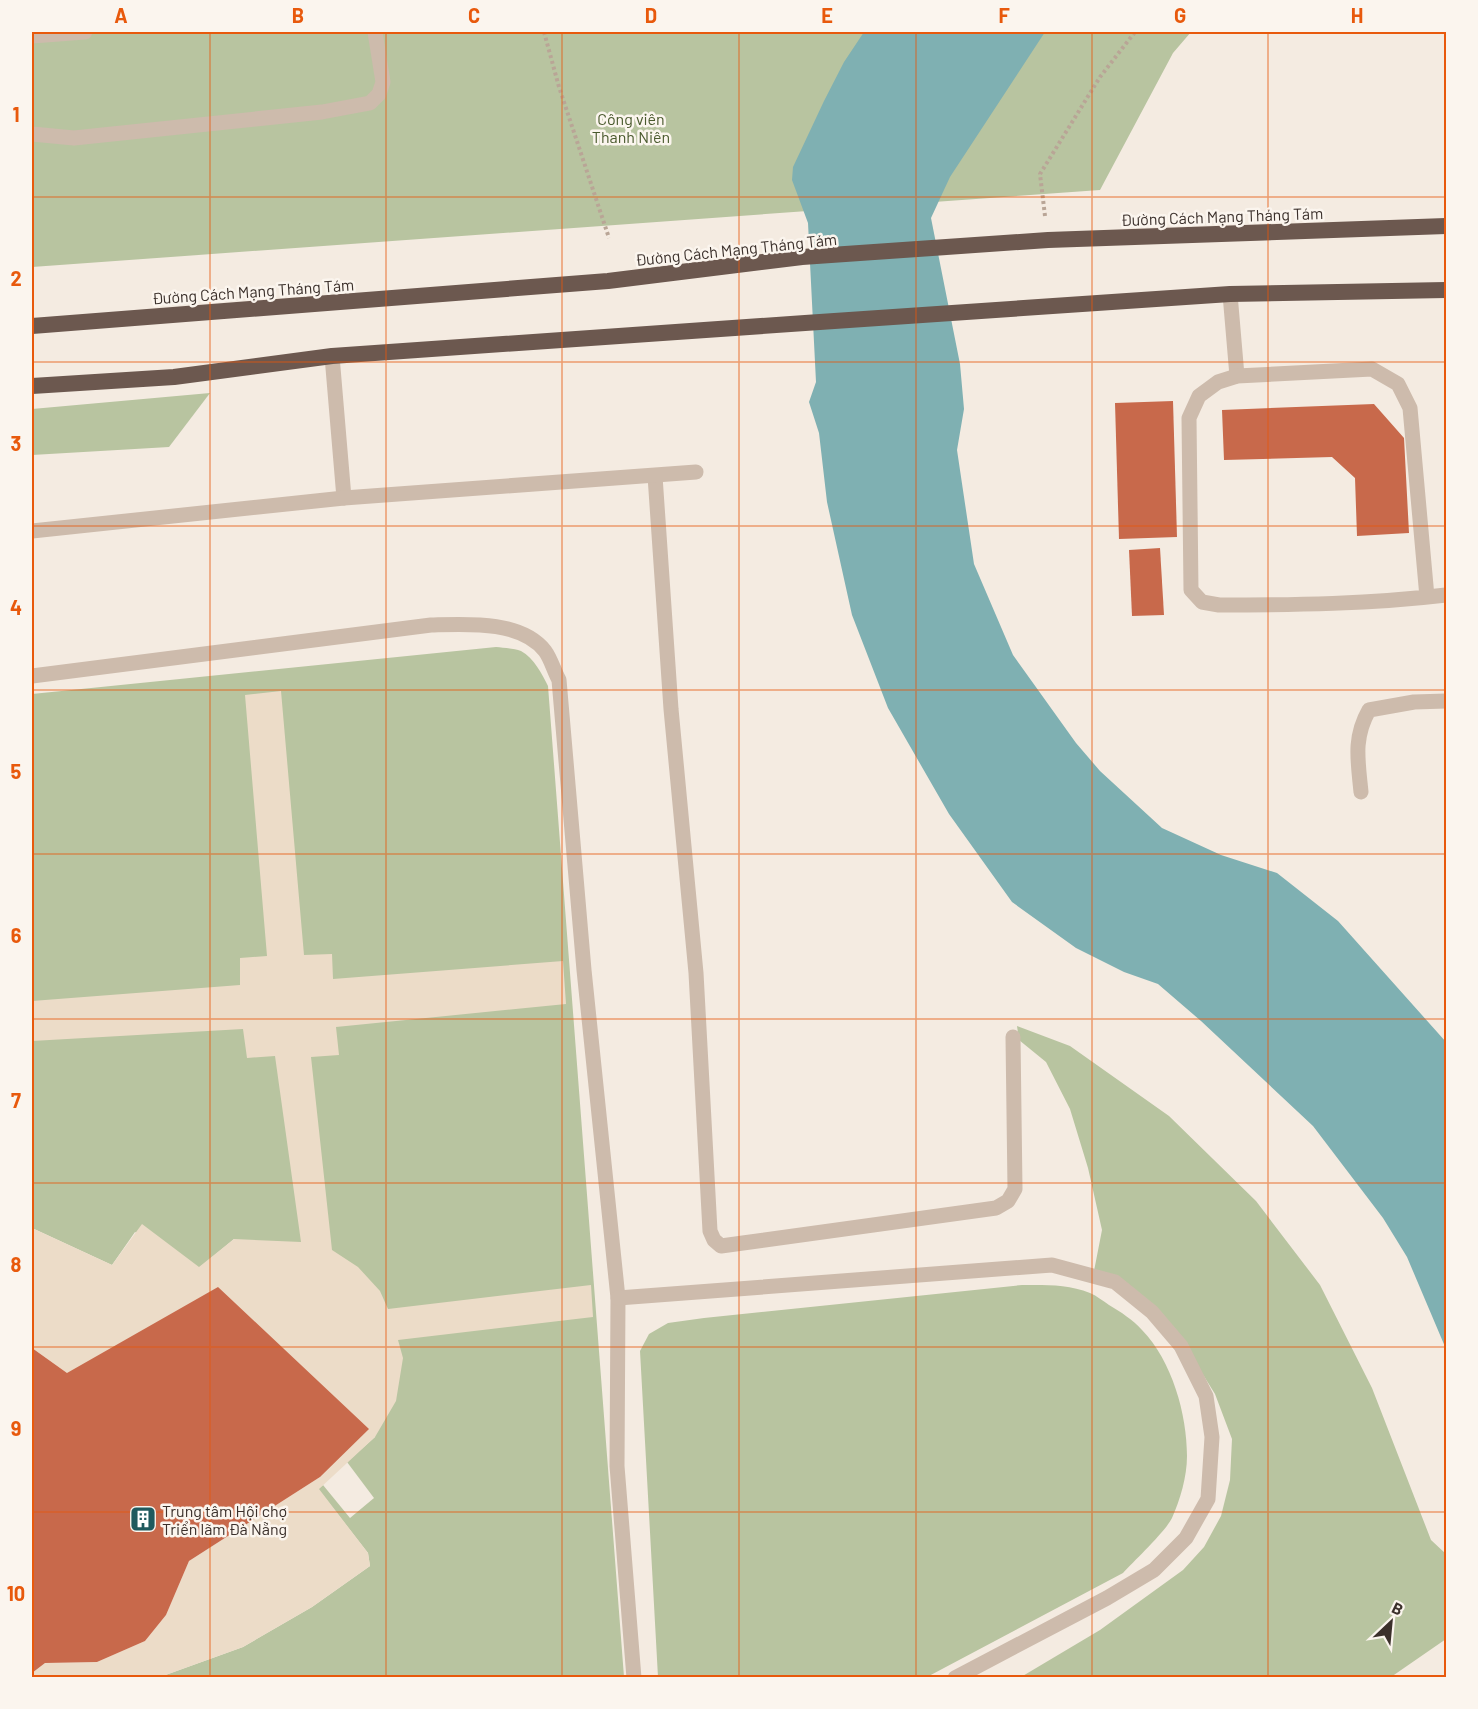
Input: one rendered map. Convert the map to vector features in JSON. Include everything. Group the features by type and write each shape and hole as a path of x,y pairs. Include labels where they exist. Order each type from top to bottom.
{"highway":[{"name":"Đường Cách Mạng Tháng Tám","path":"32,326 608,281 802,257 1048,240 1446,226"},
{"path":"32,386 174,377 332,356 1230,294 1446,290"}],"lane":[{"path":"32,36 85,32"},
{"path":"32,134 74,138 322,112 370,103 379,94 382,82 375,32"},
{"path":"1230,294 1237,376"},
{"path":"332,356 344,498"},
{"path":"1427,597 1410,408 1398,384 1372,369 1237,376 1218,382 1199,396 1189,418 1191,590 1202,602 1219,605 1336,604 1427,597 1446,595"},
{"path":"32,531 344,498 696,472"},
{"path":"655,476 671,709 696,973 710,1231 714,1240 721,1246 996,1208 1008,1201 1015,1189 1012,1037"},
{"path":"32,676 440,624 505,628 530,638 545,651 558,680 584,970 618,1298 617,1466 634,1677"},
{"path":"1361,792 1357,744 1363,721 1369,710 1414,702 1446,701"},
{"path":"618,1298 1052,1265 1115,1282 1152,1312 1181,1347 1206,1395 1212,1437 1208,1499 1203,1509 1186,1538 1154,1570 1107,1599 955,1677"}],"path":[{"path":"544,32 559,87 609,238"},
{"path":"1048,240 1040,174 1100,77 1135,32"}],"green space":[{"name":"Công viên Thanh Niên","path":"32,32 1191,32 1173,53 1100,190 32,267"},
{"path":"210,393 169,447 32,455 32,409"},
{"path":"496,647 515,649 526,654 548,686 624,1677 160,1677 243,1647 312,1607 370,1566 368,1553 318,1489 323,1485 350,1518 374,1498 347,1462 375,1437 234,1239 199,1268 135,1232 112,1265 32,1228 32,694"},
{"path":"1017,1026 1070,1046 1169,1116 1256,1201 1320,1285 1372,1388 1431,1540 1446,1554 1446,1639 1391,1677 1021,1677 1100,1630 1183,1570 1204,1547 1221,1516 1230,1480 1232,1439 1215,1394 1174,1328 1094,1271 1102,1230 1088,1168 1070,1109 1046,1062 1019,1040"},
{"path":"1022,1285 1065,1287 1093,1294 1135,1323 1162,1357 1181,1406 1187,1464 1178,1504 1172,1518 1157,1538 1123,1573 927,1677 658,1677 640,1351 649,1334 668,1323 704,1318"}],"shaded area":[{"path":"281,691 304,955 332,954 333,979 563,961 566,1004 336,1027 339,1055 311,1057 332,1250 358,1267 380,1291 388,1309 591,1285 593,1317 398,1340 403,1358 396,1401 375,1437 319,1489 368,1553 370,1566 312,1607 243,1647 160,1677 32,1678 32,1673 45,1663 97,1662 145,1641 166,1615 189,1561 320,1477 67,1373 32,1348 32,1228 112,1265 142,1224 199,1267 234,1239 301,1242 275,1056 247,1058 243,1029 32,1041 32,1001 240,985 240,958 267,956 245,695"}],"water":[{"path":"864,32 1045,32 950,177 931,218 960,364 964,409 957,450 974,564 1013,655 1076,743 1100,771 1162,828 1221,855 1277,873 1338,921 1446,1042 1446,1349 1407,1257 1383,1218 1313,1126 1158,984 1124,972 1076,948 1012,902 949,814 888,708 852,615 827,502 819,433 809,402 816,382 808,223 792,180 793,167 824,101 844,62"}],"building":[{"path":"1173,401 1177,537 1119,539 1115,403"},
{"path":"1374,404 1404,438 1409,533 1357,536 1355,478 1332,457 1224,460 1222,410"},
{"path":"1160,548 1164,615 1132,616 1129,550"},
{"name":"Trung tâm Hội chợ Triển lãm Đà Nẵng","path":"218,1287 369,1429 320,1477 189,1561 166,1615 145,1641 97,1662 45,1663 32,1673 32,1348 67,1373"}],"place":[{"name":"Trung tâm Hội chợ Triển lãm Đà Nẵng","path":"143,1519"}]}
